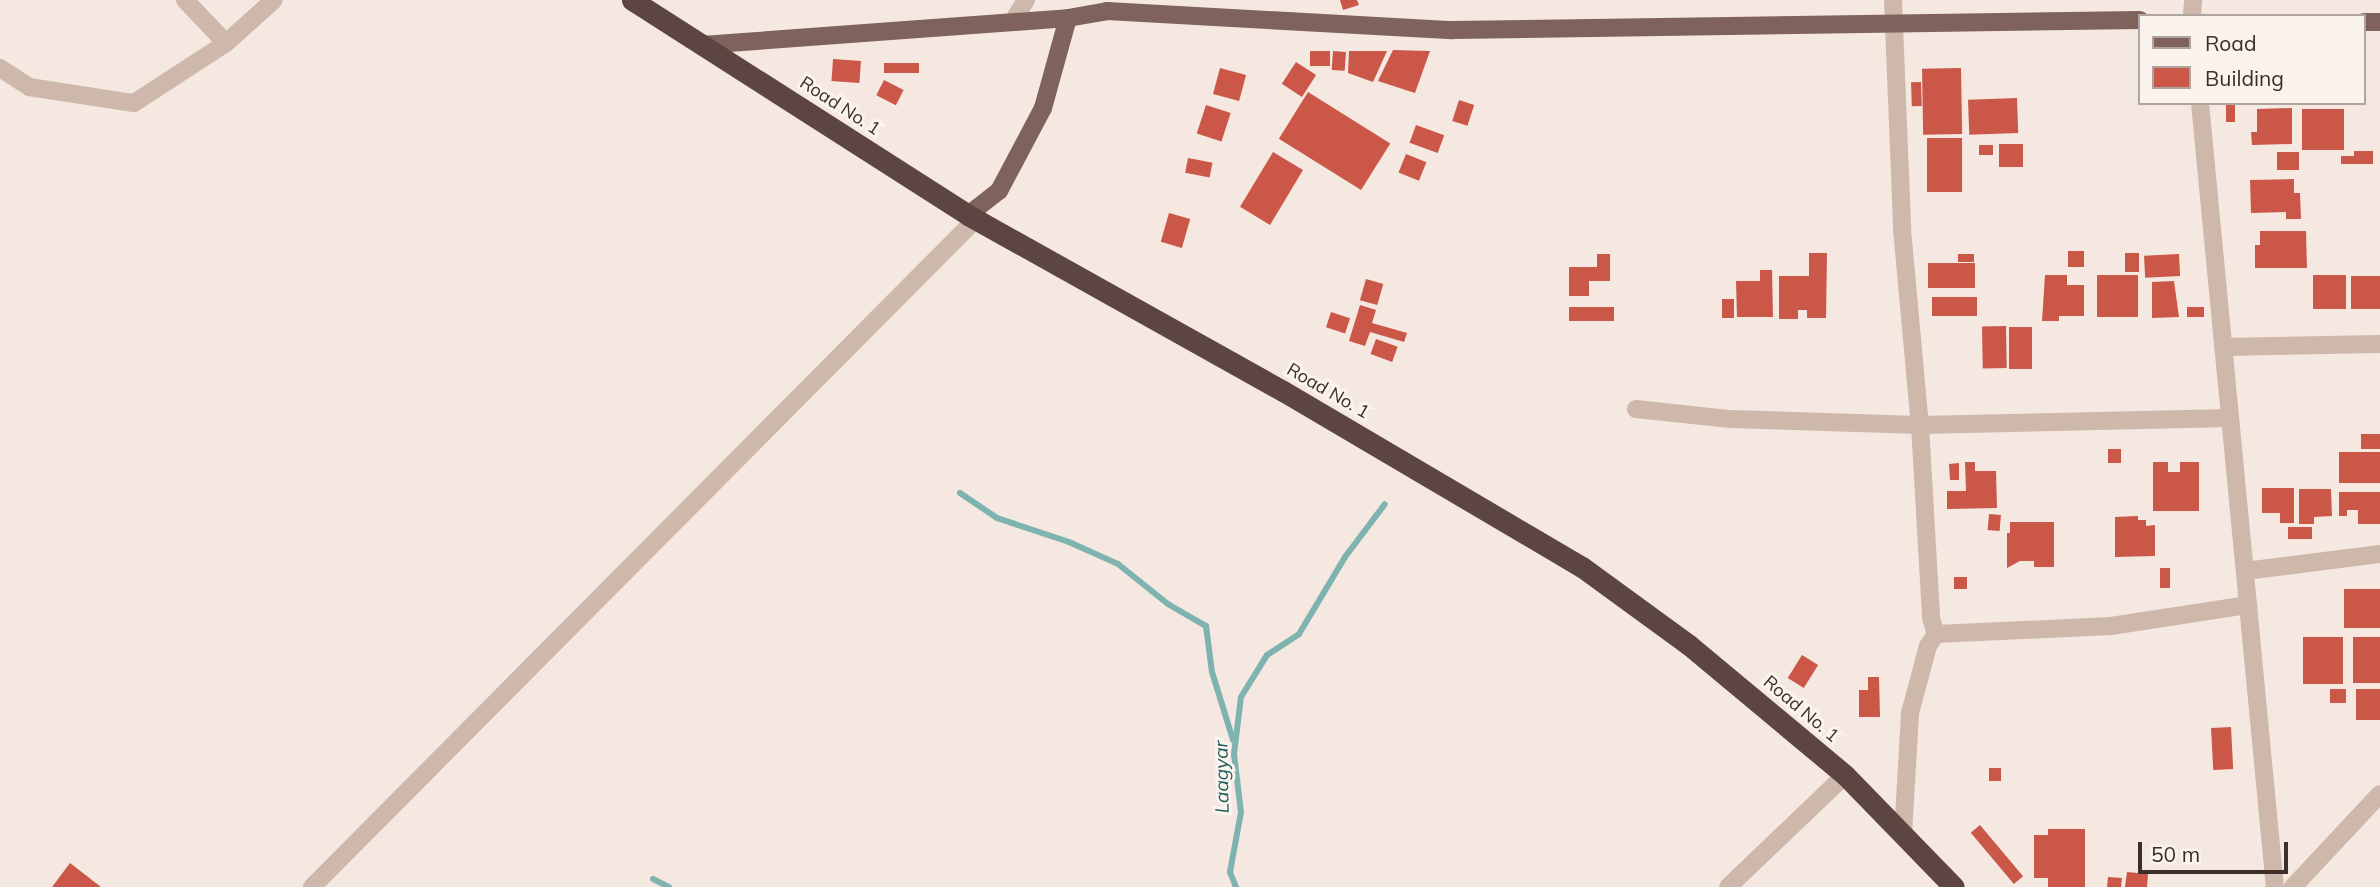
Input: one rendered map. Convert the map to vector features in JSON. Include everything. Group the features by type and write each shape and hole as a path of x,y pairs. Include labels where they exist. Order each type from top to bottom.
{"highway":[{"name":"Road No. 1","path":"632,0 973,216 1283,391 1582,567 1689,645 1844,775 1954,887"}],"main road":[{"path":"702,45 1068,18 1110,6 1452,30 2138,20"},
{"path":"973,216 999,191 1043,108 1068,18"}],"street":[{"path":"185,0 226,43"},
{"path":"0,68 29,87 134,103 226,43 274,0"},
{"path":"1013,21 1026,0"},
{"path":"1893,0 1902,229 1920,425 1931,618 1936,634"},
{"path":"2200,105 2275,887"},
{"path":"312,887 973,216"},
{"path":"2223,346 2380,344"},
{"path":"1636,409 1730,419 1920,425 2230,418"},
{"path":"2245,572 2380,554"},
{"path":"1936,634 2111,626 2248,605"},
{"path":"1903,835 1910,713 1927,646 1936,634"},
{"path":"1728,887 1844,775"},
{"path":"2293,887 2380,793"}],"building":[{"path":"1340,0 1357,0 1359,5 1343,10"},
{"path":"1393,50 1430,51 1415,93 1378,81"},
{"path":"1310,51 1330,51 1330,66 1310,66"},
{"path":"1333,51 1346,52 1345,71 1332,70"},
{"path":"1349,51 1387,51 1373,82 1348,73"},
{"path":"833,59 861,61 859,83 831,81"},
{"path":"1296,62 1316,75 1302,97 1282,84"},
{"path":"884,63 919,63 919,73 884,73"},
{"path":"1220,68 1246,75 1239,101 1213,94"},
{"path":"1961,68 1962,134 1923,135 1922,69"},
{"path":"884,80 904,90 896,105 876,95"},
{"path":"1911,82 1921,82 1922,106 1912,106"},
{"path":"1308,92 1390,143 1361,190 1279,139"},
{"path":"2017,98 2018,133 1969,135 1968,100"},
{"path":"1459,100 1474,105 1467,126 1452,121"},
{"path":"1206,105 1231,113 1221,142 1197,134"},
{"path":"2226,105 2235,105 2235,122 2226,122"},
{"path":"2292,108 2292,144 2252,145 2251,132 2257,132 2257,109"},
{"path":"2302,109 2344,109 2344,150 2302,150"},
{"path":"1416,125 1444,135 1438,153 1410,143"},
{"path":"1927,138 1962,138 1962,192 1927,192"},
{"path":"1999,144 2023,144 2023,167 1999,167"},
{"path":"1979,145 1993,145 1993,155 1979,155"},
{"path":"2354,151 2373,151 2373,164 2341,164 2341,156 2354,156"},
{"path":"1273,152 1303,170 1270,225 1240,207"},
{"path":"2277,152 2299,152 2299,170 2277,170"},
{"path":"1406,154 1426,162 1419,181 1399,173"},
{"path":"1188,158 1213,163 1210,177 1185,173"},
{"path":"2294,179 2294,193 2300,193 2301,219 2286,219 2286,212 2251,213 2250,180"},
{"path":"1169,213 1190,219 1182,248 1161,242"},
{"path":"2260,231 2306,231 2307,268 2255,268 2255,245 2260,245"},
{"path":"2068,251 2084,251 2084,267 2068,267"},
{"path":"1809,253 1827,253 1826,318 1807,318 1807,310 1798,310 1798,319 1779,319 1779,276 1809,276"},
{"path":"2125,253 2139,253 2139,272 2125,272"},
{"path":"1597,254 1610,254 1610,281 1589,281 1589,296 1569,296 1569,267 1597,267"},
{"path":"1958,254 1974,254 1974,262 1958,262"},
{"path":"2179,254 2180,276 2145,278 2144,256"},
{"path":"1928,263 1975,263 1975,288 1928,288"},
{"path":"1760,270 1772,270 1773,317 1737,317 1736,281 1760,281"},
{"path":"2045,275 2067,275 2067,285 2084,285 2084,316 2059,316 2059,321 2042,321"},
{"path":"2097,275 2138,275 2138,317 2097,317"},
{"path":"2313,275 2346,275 2346,309 2313,309"},
{"path":"2351,276 2380,276 2380,309 2351,309"},
{"path":"1366,279 1383,284 1377,305 1360,300"},
{"path":"2174,281 2179,317 2152,318 2152,282"},
{"path":"1932,297 1977,297 1977,316 1932,316"},
{"path":"1722,299 1734,299 1734,318 1722,318"},
{"path":"1360,305 1376,310 1372,323 1407,333 1404,342 1370,332 1365,346 1349,341"},
{"path":"1569,307 1614,307 1614,321 1569,321"},
{"path":"2187,307 2204,307 2204,317 2187,317"},
{"path":"1331,312 1350,318 1345,333 1326,327"},
{"path":"1982,326 2006,326 2007,368 1983,368"},
{"path":"2009,327 2032,327 2032,369 2009,369"},
{"path":"1376,339 1398,347 1392,362 1371,354"},
{"path":"2361,434 2380,434 2380,449 2361,449"},
{"path":"2108,449 2121,449 2121,463 2108,463"},
{"path":"2339,452 2380,452 2380,483 2339,483"},
{"path":"1965,462 1975,462 1975,471 1996,471 1997,508 1947,509 1947,491 1966,491"},
{"path":"2153,462 2168,462 2168,472 2180,472 2180,462 2199,462 2199,511 2153,511"},
{"path":"1959,463 1959,480 1950,480 1949,464"},
{"path":"2262,488 2294,488 2294,523 2280,523 2280,513 2262,513"},
{"path":"2299,489 2331,489 2332,516 2314,517 2314,524 2299,524"},
{"path":"2339,492 2380,492 2380,524 2358,524 2358,510 2347,510 2347,516 2339,516"},
{"path":"1989,514 2001,515 2000,531 1988,530"},
{"path":"2138,516 2138,520 2146,520 2146,526 2155,525 2155,556 2115,557 2115,517"},
{"path":"2010,522 2054,522 2054,567 2034,567 2034,561 2020,561 2007,568 2007,533 2010,533"},
{"path":"2288,527 2312,527 2312,539 2288,539"},
{"path":"2160,568 2170,568 2170,588 2160,588"},
{"path":"1954,577 1967,577 1967,589 1954,589"},
{"path":"2344,589 2380,589 2380,628 2344,628"},
{"path":"2303,637 2343,637 2343,684 2303,684"},
{"path":"2353,637 2380,637 2380,683 2353,683"},
{"path":"1802,655 1818,665 1804,688 1788,678"},
{"path":"1868,677 1879,677 1880,717 1859,717 1859,690 1868,690"},
{"path":"2330,689 2346,689 2346,703 2330,703"},
{"path":"2356,689 2380,689 2380,720 2356,720"},
{"path":"2231,727 2233,769 2213,770 2211,728"},
{"path":"1989,768 2001,768 2001,781 1989,781"},
{"path":"1980,825 2023,876 2014,884 1971,833"},
{"path":"2048,829 2085,829 2085,887 2048,887 2048,878 2034,878 2034,835 2048,835"},
{"path":"70,863 101,887 52,887"},
{"path":"2127,872 2148,874 2147,887 2125,887"},
{"path":"2108,877 2122,878 2121,887 2107,887"}],"waterway":[{"path":"960,493 997,518 1069,542 1118,564 1168,604 1206,626 1212,672 1233,740"},
{"name":"Laagyar","path":"1236,887 1230,872 1241,812 1234,754 1241,697 1267,655 1299,634 1345,557 1385,504"},
{"path":"653,879 669,887"}]}
